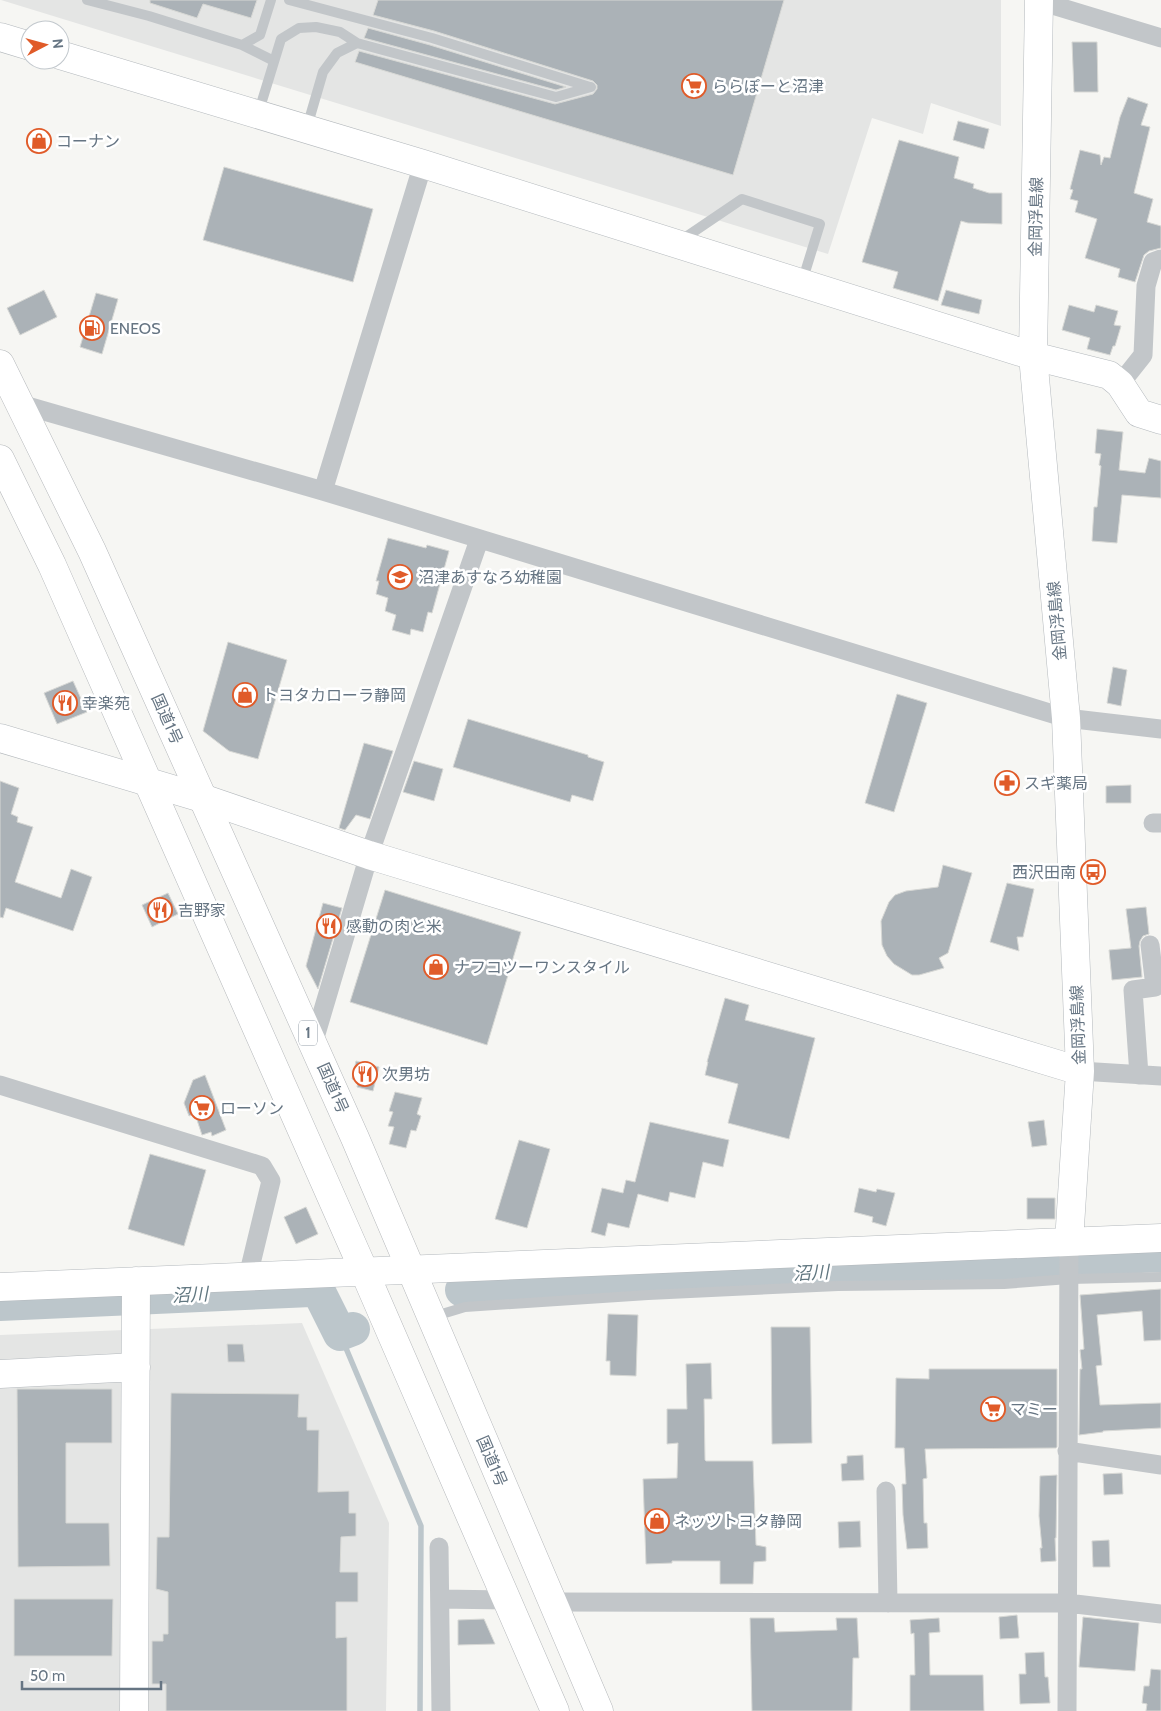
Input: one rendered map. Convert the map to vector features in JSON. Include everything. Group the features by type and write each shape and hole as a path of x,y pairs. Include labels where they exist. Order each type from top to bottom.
{"main road":[{"name":"金岡浮島線","path":"1035,0 1033,356 1066,718 1080,1071 1069,1242"},
{"path":"0,37 20,43"},
{"path":"70,58 423,164 1033,356 1108,375 1120,384 1139,412 1161,420"},
{"name":"国道1号","path":"0,364 92,551 313,1044 599,1711"},
{"path":"0,459 52,565 364,1271 555,1711"},
{"path":"0,738 202,798 369,855 1080,1071"},
{"path":"0,1287 410,1268 1161,1238"},
{"path":"134,1711 136,1281"},
{"path":"0,1374 136,1367"}],"street":[{"path":"1035,0 1161,38"},
{"path":"323,491 423,164"},
{"path":"1120,384 1143,355 1146,286 1153,262 1161,259"},
{"path":"20,404 323,491 1066,718 1161,729"},
{"path":"313,1044 369,855 479,540"},
{"path":"1139,1074 1132,990 1158,987 1150,946"},
{"path":"1080,1071 1161,1076"},
{"path":"0,1085 262,1166 271,1181 248,1276"},
{"path":"1067,1711 1069,1242"},
{"path":"1067,1451 1161,1465"},
{"path":"886,1491 888,1602"},
{"path":"439,1547 441,1711"},
{"path":"440,1599 506,1600"},
{"path":"552,1602 1067,1603 1161,1614"}],"lane":[{"path":"87,0 149,16 242,44 274,60"},
{"path":"242,44 260,36 271,0"},
{"path":"257,115 281,39 299,28 316,26 340,32 357,43 556,97 591,87 432,38 288,0"},
{"path":"306,130 323,72 337,53 357,43"},
{"path":"676,244 742,199 820,224 801,283"},
{"path":"431,1318 465,1306 648,1295 838,1286 1004,1284 1069,1279 1161,1277"}],"shaded area":[{"name":"ららぽーと沼津","path":"1,0 1001,0 1001,126 931,103 923,134 872,118 828,254"},
{"path":"302,1323 389,1523 386,1711 0,1711 0,1335"}],"building":[{"path":"150,0 257,0 251,18 203,4 197,18 150,3"},
{"name":"ららぽーと沼津","path":"378,0 784,0 733,175 355,62 359,51 555,104 593,94 597,89 597,85 593,81 434,31 373,15"},
{"path":"368,28 566,87 556,90 364,38"},
{"path":"1072,42 1097,42 1098,92 1074,92"},
{"path":"1128,97 1148,104 1141,125 1150,127 1134,193 1153,199 1147,222 1161,226 1161,248 1149,251 1144,255 1135,282 1118,277 1120,269 1085,258 1097,219 1075,212 1078,201 1070,199 1073,190 1070,189 1080,150 1100,155 1101,165 1104,157 1110,158 1120,117"},
{"path":"958,121 989,129 984,149 953,140"},
{"path":"899,140 959,157 954,178 974,184 973,188 989,193 1002,193 1002,224 961,221 938,301 893,288 898,272 862,262"},
{"path":"224,167 373,209 353,282 203,240"},
{"path":"44,290 57,317 20,335 7,308"},
{"path":"946,290 982,300 979,314 941,305"},
{"path":"96,293 118,299 102,354 80,347"},
{"path":"1069,305 1094,312 1096,305 1118,311 1114,325 1121,326 1110,355 1087,349 1090,338 1062,330"},
{"path":"1097,429 1123,432 1119,470 1145,473 1149,458 1161,461 1161,498 1122,495 1117,543 1092,541 1094,507 1097,507 1101,466 1099,465 1101,454 1095,453"},
{"path":"388,538 426,548 427,545 449,551 432,613 428,612 423,632 411,629 410,635 392,630 396,615 385,611 388,598 376,594 379,581 376,581"},
{"name":"トヨタカローラ静岡","path":"228,642 287,660 258,759 229,751 203,731"},
{"path":"1113,667 1127,670 1121,706 1107,703"},
{"name":"幸楽苑","path":"73,681 87,712 57,724 44,693"},
{"path":"897,694 927,703 894,812 865,803"},
{"path":"468,719 588,755 588,757 604,762 593,801 572,795 570,802 453,767"},
{"path":"364,743 393,751 370,819 356,815 345,830 339,828"},
{"path":"414,761 443,769 434,801 403,792"},
{"path":"0,781 19,788 11,814 18,817 17,822 33,827 15,882 61,898 71,869 92,877 73,931 6,908 3,918 0,917"},
{"path":"1131,785 1131,803 1106,803 1106,786"},
{"path":"943,865 972,873 948,953 939,958 944,968 912,975 894,964 887,956 882,945 881,921 889,902 895,895 906,891 938,887"},
{"path":"1007,883 1034,889 1023,937 1017,937 1019,951 990,942"},
{"name":"ナフコツーワンスタイル","path":"385,890 521,932 487,1045 350,1002"},
{"name":"吉野家","path":"168,893 178,914 152,927 142,905"},
{"path":"323,903 342,908 318,989 306,966"},
{"path":"1146,907 1149,934 1143,936 1139,946 1142,977 1112,980 1109,950 1131,948 1126,909"},
{"path":"725,998 749,1005 745,1020 815,1038 789,1139 728,1123 738,1084 705,1075"},
{"path":"356,1061 379,1067 373,1091 357,1087 358,1081 352,1079"},
{"name":"ローソン","path":"205,1075 226,1130 212,1136 211,1132 202,1135 195,1114 189,1116 184,1103 193,1080"},
{"path":"395,1092 422,1098 417,1114 421,1116 416,1131 411,1130 406,1148 389,1144 394,1127 388,1126 393,1112 389,1111"},
{"path":"1044,1120 1047,1145 1032,1147 1028,1122"},
{"path":"650,1122 729,1140 723,1167 703,1162 695,1198 670,1192 668,1202 638,1194 629,1228 608,1223 605,1236 591,1232 602,1188 623,1193 626,1180 635,1182"},
{"path":"519,1140 550,1149 527,1228 495,1219"},
{"path":"150,1154 206,1170 184,1246 128,1229"},
{"path":"859,1188 876,1192 877,1189 895,1193 886,1226 872,1222 873,1217 854,1212"},
{"path":"1027,1198 1055,1198 1055,1219 1027,1219"},
{"path":"306,1207 318,1234 296,1244 284,1217"},
{"path":"1161,1289 1161,1340 1144,1341 1142,1311 1097,1315 1102,1365 1096,1366 1100,1405 1161,1403 1161,1428 1103,1431 1079,1435 1080,1369 1082,1369 1080,1350 1084,1349 1080,1295"},
{"path":"608,1314 638,1315 636,1376 610,1375 610,1361 606,1361"},
{"path":"771,1327 810,1327 812,1443 772,1444"},
{"path":"227,1344 243,1344 245,1362 228,1362"},
{"path":"711,1363 712,1399 704,1399 705,1460 753,1461 756,1545 766,1547 766,1561 754,1562 753,1584 720,1584 720,1561 672,1561 672,1563 646,1564 643,1479 677,1478 678,1443 667,1444 667,1409 687,1409 686,1364"},
{"path":"929,1369 1057,1369 1057,1447 925,1449 927,1478 923,1479 924,1523 927,1523 928,1548 907,1549 902,1484 906,1484 904,1448 895,1448 896,1378 929,1379"},
{"path":"17,1389 112,1389 112,1443 66,1443 66,1523 109,1523 110,1566 18,1567"},
{"path":"171,1393 299,1394 298,1417 307,1417 307,1430 319,1430 318,1492 349,1491 349,1513 356,1513 356,1536 341,1537 340,1572 358,1572 358,1602 336,1602 336,1638 347,1637 347,1711 166,1711 166,1684 152,1684 152,1641 163,1641 163,1634 168,1634 168,1592 156,1589 157,1537 169,1537"},
{"path":"863,1455 864,1480 842,1481 841,1464 847,1463 847,1456"},
{"path":"1122,1473 1123,1494 1104,1495 1103,1474"},
{"path":"1057,1475 1056,1561 1041,1562 1040,1476"},
{"path":"860,1521 861,1547 839,1548 838,1522"},
{"path":"1109,1540 1110,1567 1093,1567 1092,1541"},
{"path":"14,1599 113,1599 112,1656 14,1656"},
{"path":"1017,1615 1019,1638 1000,1639 999,1617"},
{"path":"1083,1617 1139,1623 1135,1671 1079,1667"},
{"path":"750,1618 774,1618 775,1632 837,1630 836,1618 857,1618 859,1658 853,1658 852,1711 752,1711"},
{"path":"939,1618 940,1632 929,1633 930,1675 983,1675 984,1711 910,1711 910,1675 915,1675 914,1633 911,1634 910,1620"},
{"path":"484,1619 495,1644 458,1645 458,1620"},
{"path":"1044,1652 1045,1677 1048,1677 1050,1703 1020,1704 1019,1674 1026,1674 1025,1653"},
{"path":"1151,1669 1161,1670 1161,1711 1146,1711 1147,1704 1142,1703 1144,1686 1149,1686"}],"waterway":[{"name":"沼川","path":"462,1290 1161,1255"},
{"name":"沼川","path":"0,1304 311,1290 319,1292 340,1334 353,1329"},
{"path":"340,1334 421,1526 420,1711"}],"place":[{"name":"ららぽーと沼津","path":"694,86"},
{"name":"コーナン","path":"39,141"},
{"name":"ENEOS","path":"92,328"},
{"name":"沼津あすなろ幼稚園","path":"400,577"},
{"name":"トヨタカローラ静岡","path":"245,695"},
{"name":"幸楽苑","path":"65,703"},
{"name":"スギ薬局","path":"1007,783"},
{"name":"西沢田南","path":"1093,872"},
{"name":"吉野家","path":"160,910"},
{"name":"感動の肉と米","path":"329,926"},
{"name":"ナフコツーワンスタイル","path":"436,967"},
{"name":"次男坊","path":"365,1074"},
{"name":"ローソン","path":"202,1108"},
{"name":"マミー","path":"993,1409"},
{"name":"ネッツトヨタ静岡","path":"657,1521"}]}
